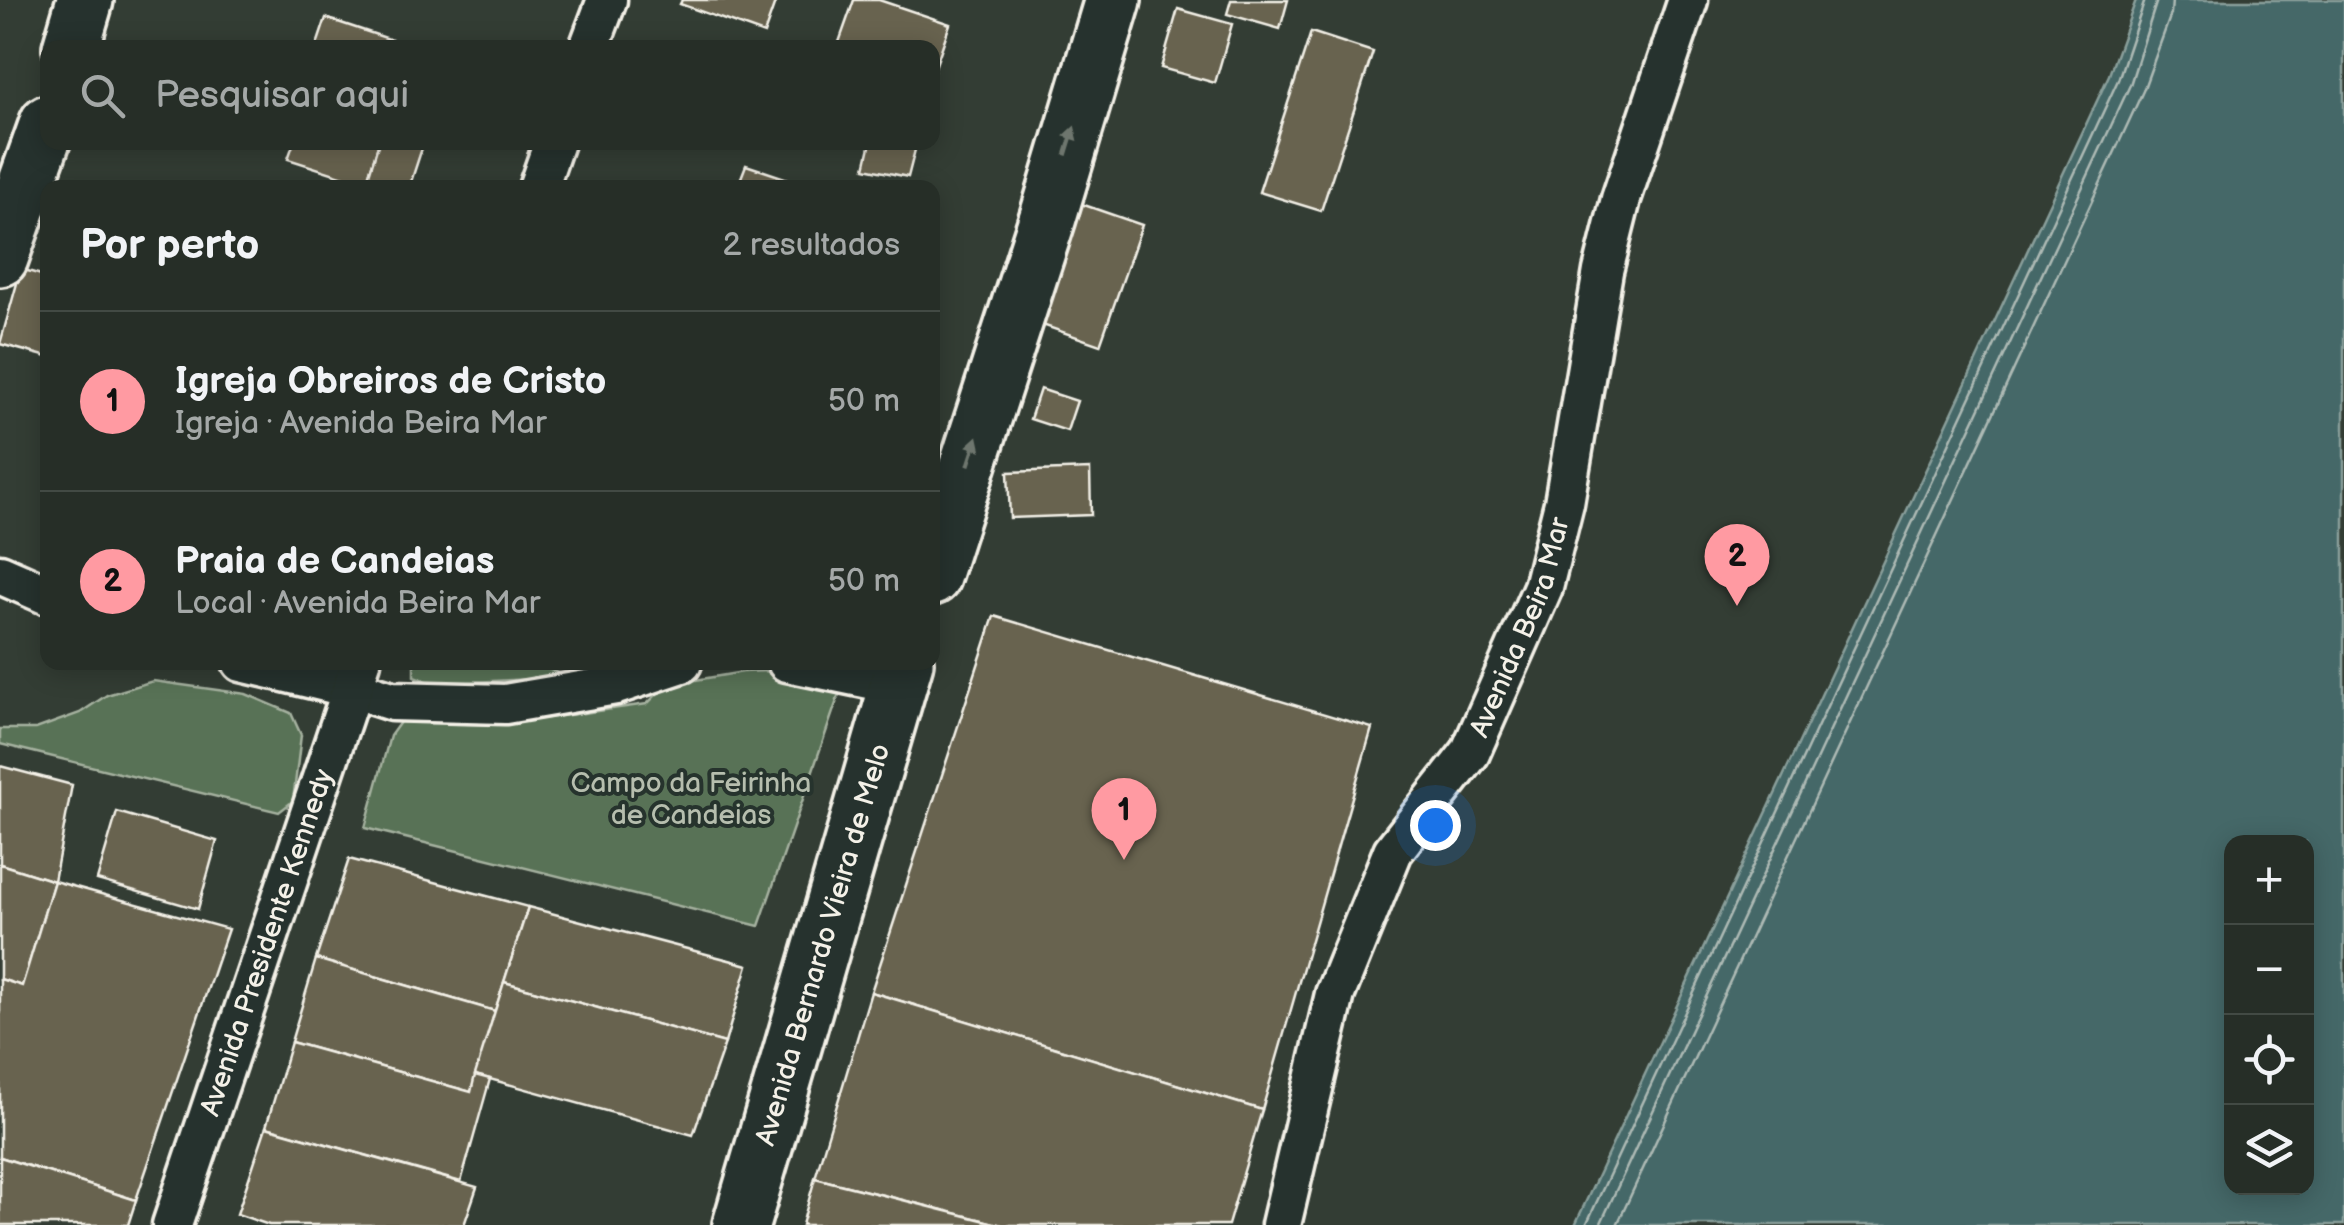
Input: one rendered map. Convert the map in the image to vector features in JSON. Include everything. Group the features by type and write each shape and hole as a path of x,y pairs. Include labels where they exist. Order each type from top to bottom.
{"main road":[{"path":"73,40 85,0"},
{"path":"940,551 1113,0"},
{"path":"0,258 40,146"},
{"name":"Avenida Bernardo Vieira de Melo","path":"741,1225 902,674"}],"street":[{"path":"592,40 607,0"},
{"name":"Avenida Beira Mar","path":"1281,1225 1335,994 1394,851 1470,753 1543,587 1564,502 1602,271 1621,199 1688,0"},
{"path":"541,180 551,150"},
{"path":"0,574 40,592"},
{"path":"312,670 356,675 392,701 505,704 616,686 661,670"},
{"path":"863,670 902,674"},
{"name":"Avenida Presidente Kennedy","path":"172,1225 356,675"}],"green space":[{"path":"414,670 551,670 569,677 435,684 414,676"},
{"name":"Campo da Feirinha de Candeias","path":"768,671 841,689 759,926 365,828 390,736 408,711 519,722 647,704 666,685"},
{"path":"153,681 246,694 291,713 301,735 293,801 279,812 0,744 0,729 36,729 80,713 107,695"}],"water":[{"path":"2136,0 2344,0 2344,1225 1575,1225 2109,75"}],"building":[{"path":"682,0 776,0 764,34 680,4"},
{"path":"854,0 879,0 950,24 940,53 940,40 840,40"},
{"path":"1231,0 1288,0 1280,29 1227,14"},
{"path":"1178,9 1232,24 1215,83 1161,68"},
{"path":"326,18 392,40 319,40"},
{"path":"1311,32 1373,52 1321,211 1259,192"},
{"path":"291,150 377,150 367,180 354,180 288,159"},
{"path":"377,150 421,150 412,180 367,180"},
{"path":"869,150 915,150 908,177 865,168"},
{"path":"746,165 791,180 740,180"},
{"path":"1064,198 1142,225 1100,345 1022,318"},
{"path":"21,269 40,275 40,355 0,344"},
{"path":"1040,389 1077,401 1067,431 1030,419"},
{"path":"1090,469 1091,515 1010,518 1008,472"},
{"path":"994,616 1372,728 1262,1110 871,992"},
{"path":"0,766 72,785 54,881 0,864"},
{"path":"117,812 217,841 198,909 97,880"},
{"path":"349,859 528,907 495,1011 316,959"},
{"path":"0,864 54,881 22,986 0,979"},
{"path":"54,881 228,929 136,1200 0,1157 0,979 22,986"},
{"path":"528,907 748,965 725,1043 504,982"},
{"path":"316,959 495,1011 471,1092 291,1042"},
{"path":"504,982 725,1043 693,1135 475,1075"},
{"path":"871,992 1262,1110 1228,1225 1002,1225 815,1178"},
{"path":"291,1042 471,1092 475,1075 490,1079 461,1182 266,1127"},
{"path":"266,1127 477,1187 464,1225 269,1225 237,1214"},
{"path":"0,1157 136,1200 128,1225 0,1225"},
{"path":"815,1178 1002,1225 802,1225"}],"place":[{"name":"Praia de Candeias","path":"1737,606"},
{"name":"Igreja Obreiros de Cristo","path":"1124,860"}]}
